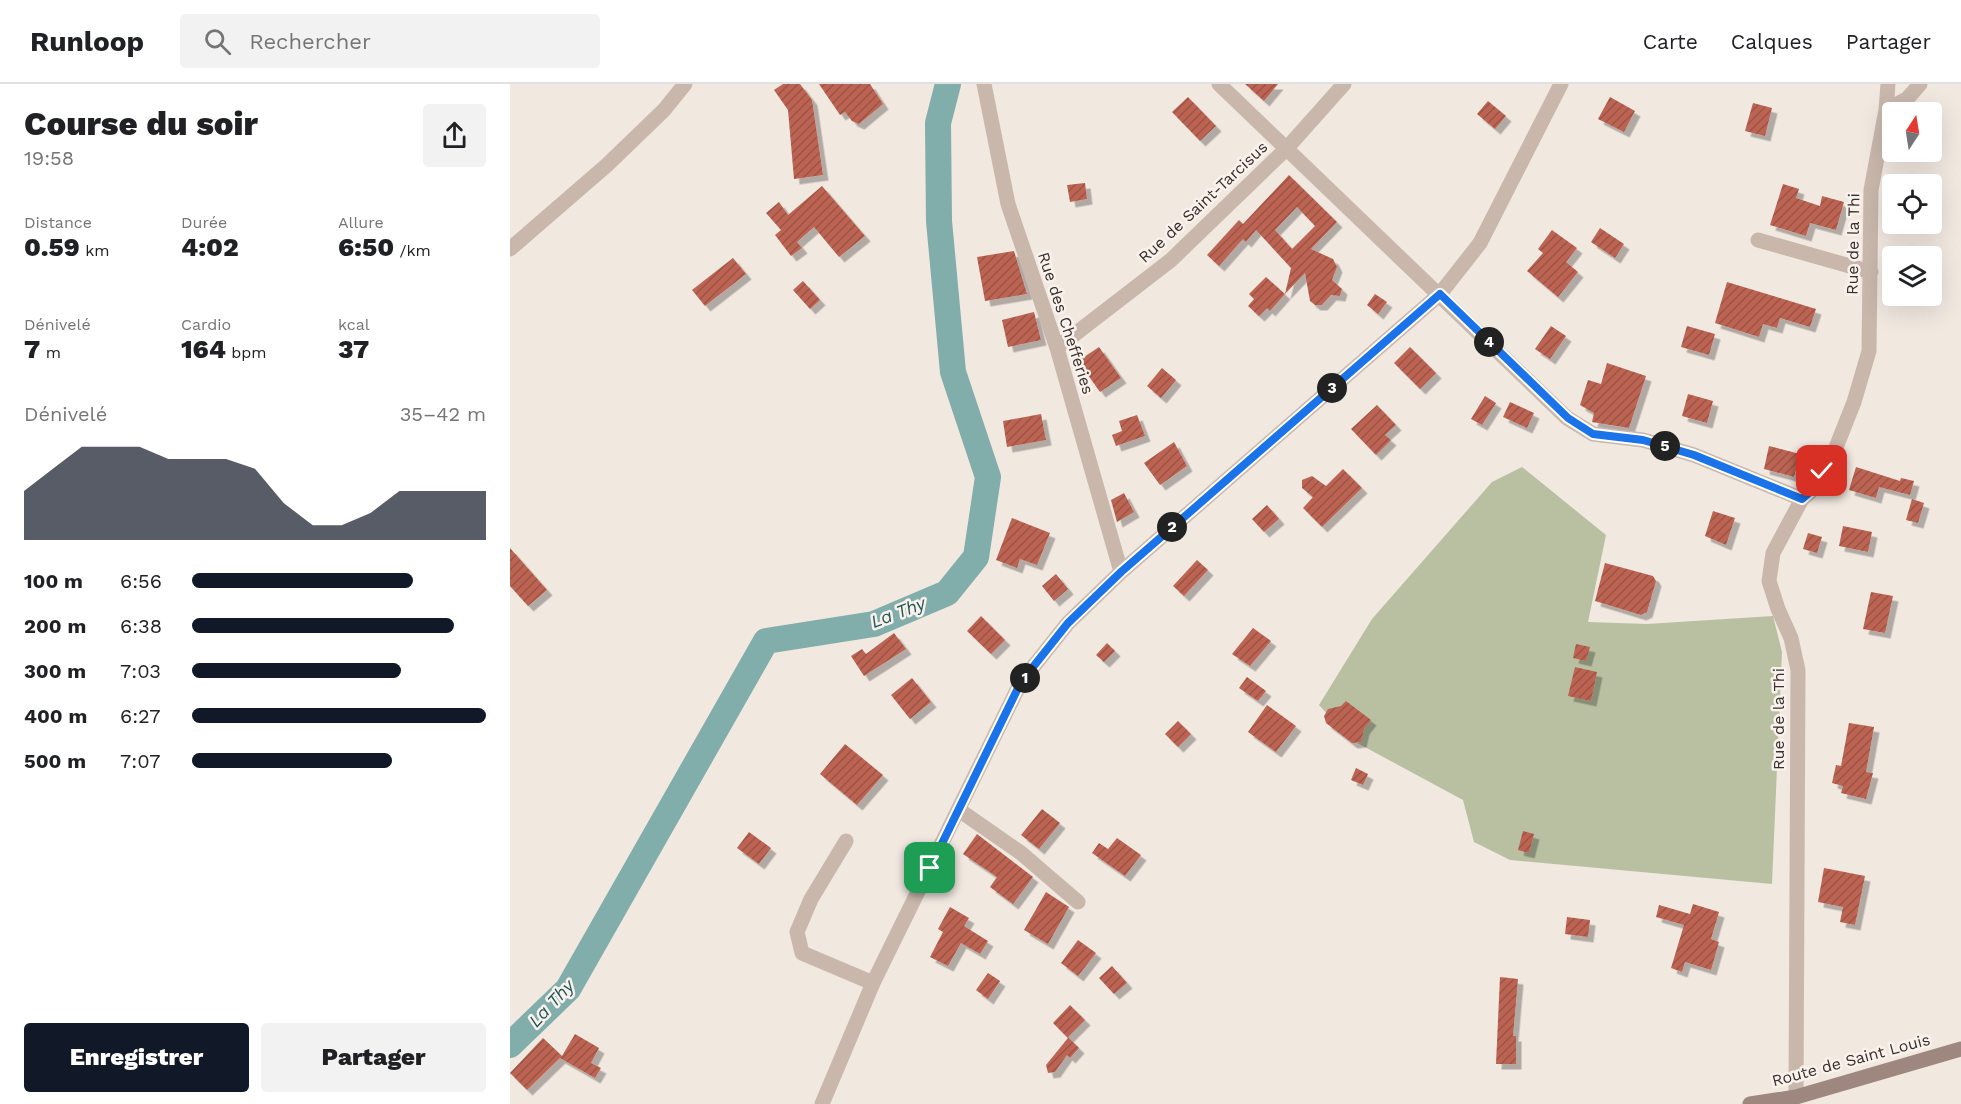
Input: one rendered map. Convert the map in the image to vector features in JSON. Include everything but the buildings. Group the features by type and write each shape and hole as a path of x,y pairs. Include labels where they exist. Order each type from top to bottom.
{"main road":[{"name":"Route de Saint Louis","path":"1750,1104 1796,1097 1961,1049"}],"street":[{"path":"510,249 607,165 664,110 685,84"},
{"name":"Rue des Chefferies","path":"984,84 1008,204 1057,348 1121,572"},
{"path":"1219,84 1568,418 1593,434 1643,440 1694,455 1802,499"},
{"name":"Rue de Saint-Tarcisus","path":"1057,348 1171,260 1287,148 1344,84"},
{"path":"822,1104 873,983 1021,682 1068,623 1121,572 1440,294 1480,243 1561,84"},
{"name":"Rue de la Thi","path":"1887,102 1888,84"},
{"path":"1901,102 1907,99 1920,84"},
{"name":"Rue de la Thi","path":"1796,1097 1798,670 1791,638 1769,581 1773,553 1802,499 1810,492 1833,455 1854,402 1869,351 1870,190 1882,130"},
{"path":"1758,240 1779,244 1818,259 1871,272"},
{"path":"959,810 1021,853 1078,902"},
{"path":"846,841 812,899 797,932 802,953 873,983"}],"green space":[{"path":"1522,467 1606,535 1588,622 1647,624 1773,616 1782,652 1772,884 1510,860 1474,842 1463,800 1350,739 1319,705 1372,619 1492,482"}],"waterway":[{"name":"La Thy","path":"510,1045 568,989 766,641 874,624 947,593 976,557 988,477 953,372 939,221 938,123 948,84"}],"route":[{"path":"930,868 1021,682 1068,623 1121,572 1440,294 1568,418 1593,434 1643,440 1694,455 1802,499 1810,492 1822,471"}]}
